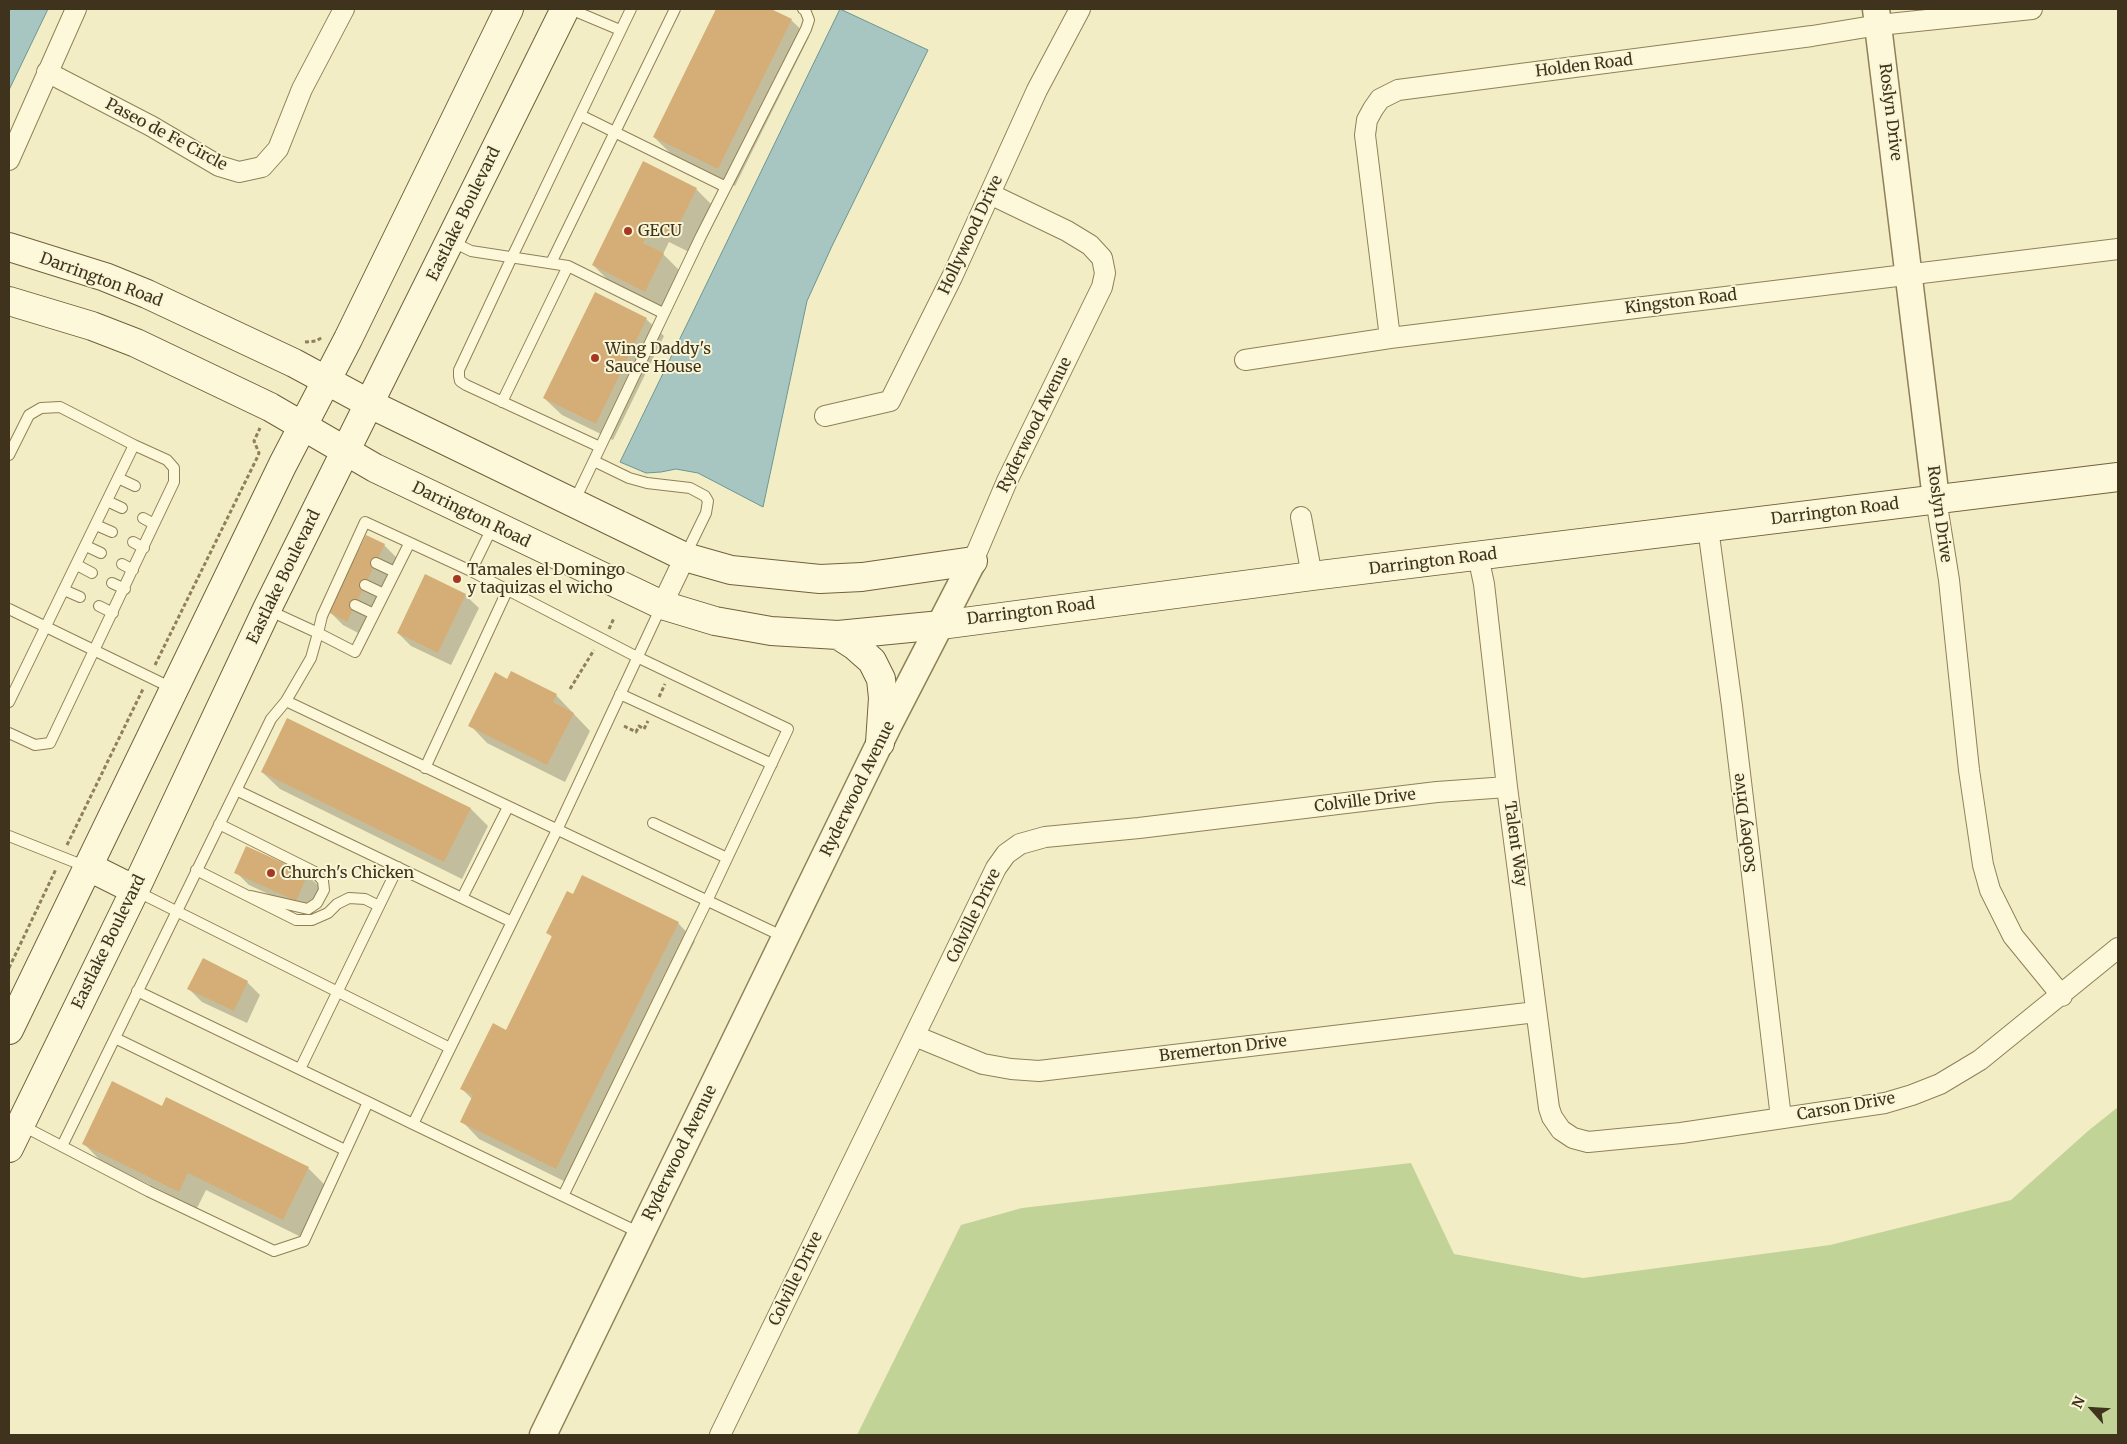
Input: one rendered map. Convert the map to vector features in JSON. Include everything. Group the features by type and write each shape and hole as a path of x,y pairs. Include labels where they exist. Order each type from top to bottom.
{"main road":[{"path":"9,1030 303,426 509,9"},
{"name":"Eastlake Boulevard","path":"15,1136 135,890 267,609 565,9"},
{"name":"Darrington Road","path":"9,247 105,277 147,294 294,363 370,404 685,557 730,570 820,579 862,577 973,561"},
{"name":"Darrington Road","path":"9,301 92,326 136,343 270,407 345,452 493,526 662,605 715,621 771,631 838,635 941,625 1312,576 2118,477"},
{"path":"838,635 855,646 872,661 881,679 883,698 880,743"},
{"path":"89,867 135,890"}],"street":[{"path":"9,160 46,72 76,9"},
{"name":"Paseo de Fe Circle","path":"46,72 152,126 219,166 239,172 262,167 278,149 302,89 344,9"},
{"name":"Hollywood Drive","path":"825,416 890,401 952,276 1037,90 1080,9"},
{"name":"Holden Road","path":"1390,338 1365,135 1367,120 1380,99 1398,90 1812,36 1878,17 2032,9"},
{"name":"Roslyn Drive","path":"1878,17 1936,499 1949,580 1970,770 1983,865 1990,890 2012,936 2062,996"},
{"name":"Ryderwood Avenue","path":"543,1435 880,743 973,561 1011,472 1102,287 1105,273 1102,258 1090,245 1067,231 990,194"},
{"name":"Kingston Road","path":"1245,360 1390,338 2118,249"},
{"path":"1301,517 1312,576"},
{"name":"Scobey Drive","path":"1708,528 1732,706 1744,822 1781,1118"},
{"name":"Talent Way","path":"1478,556 1484,584 1507,787 1529,943 1549,1108 1552,1117 1561,1130"},
{"path":"662,605 685,557"},
{"name":"Colville Drive","path":"720,1435 996,868 1006,854 1031,840 1437,792 1507,787"},
{"name":"Carson Drive","path":"1561,1130 1573,1138 1588,1142 1681,1133 1885,1103 1940,1084 1980,1060 2062,996 2118,948"},
{"name":"Bremerton Drive","path":"915,1036 983,1064 1039,1071 1536,1012"}],"lane":[{"path":"570,9 620,30"},
{"path":"600,447 466,385 460,381 459,376 460,370 512,257 631,9"},
{"path":"551,263 675,9"},
{"path":"573,503 663,313 806,29 809,20 803,9"},
{"path":"580,115 726,187"},
{"path":"450,241 471,251 568,266 663,313"},
{"path":"502,402 568,266"},
{"path":"9,455 29,415 41,408 60,407 167,460 174,468 174,482 161,498 154,524 144,548 50,743 35,745 9,733"},
{"path":"9,702 134,444"},
{"path":"594,462 648,484 690,488 705,496 708,501 706,513 685,557"},
{"path":"118,478 135,486"},
{"path":"107,501 122,508"},
{"path":"143,518 154,524"},
{"path":"62,1146 271,719 286,701 311,658 322,616 344,574 365,522 409,544 471,571 637,657 788,728 728,858 563,1196"},
{"path":"96,524 112,532"},
{"path":"471,571 493,526"},
{"path":"133,542 144,548"},
{"path":"267,609 355,652 409,544"},
{"path":"86,546 101,553"},
{"path":"376,563 395,572"},
{"path":"122,564 134,570"},
{"path":"77,565 92,573"},
{"path":"112,582 125,589"},
{"path":"365,585 384,594"},
{"path":"64,590 80,597"},
{"path":"425,768 507,591"},
{"path":"355,605 374,614"},
{"path":"413,1124 557,830 662,605"},
{"path":"99,606 113,613"},
{"path":"9,609 174,690"},
{"path":"620,694 772,764"},
{"path":"286,701 785,938"},
{"path":"236,790 512,922"},
{"path":"462,898 508,807"},
{"path":"653,823 728,858"},
{"path":"219,824 315,872 323,881 324,890 317,903 308,909 252,896"},
{"path":"9,836 89,867"},
{"path":"300,1069 398,868"},
{"path":"196,870 252,896 296,920 312,920 328,913 337,904 349,898 365,899 380,906"},
{"path":"135,890 450,1048"},
{"path":"137,991 641,1234"},
{"path":"115,1038 345,1150"},
{"path":"15,1136 62,1146 148,1191 274,1251 304,1241 368,1102"}],"path":[{"path":"9,968 257,458 259,452 254,444 257,436"},
{"path":"570,689 614,618"}],"green space":[{"path":"2118,1107 2118,1435 857,1435 961,1225 1022,1208 1411,1163 1454,1254 1583,1278 1830,1245 2011,1200 2088,1131"}],"water":[{"path":"9,9 48,9 9,90"},
{"path":"840,9 928,50 807,301 763,507 698,473 676,469 646,473 620,462"}],"building":[{"path":"716,9 771,9 792,19 718,169 653,137"},
{"name":"GECU","path":"643,161 697,188 673,237 651,226 643,243 664,253 645,292 592,265"},
{"name":"Wing Daddy's Sauce House","path":"595,292 647,318 596,424 543,398"},
{"path":"366,535 385,544 347,622 328,612"},
{"path":"425,574 466,594 438,653 397,633"},
{"path":"511,671 557,694 553,702 574,713 547,765 468,726 495,672 507,679"},
{"path":"287,718 471,808 444,862 261,772"},
{"name":"Church's Chicken","path":"246,846 308,874 296,901 234,873"},
{"path":"582,875 679,922 556,1169 460,1122 473,1095 460,1089 493,1023 506,1030 552,936 546,933 567,891 573,894"},
{"path":"203,958 248,981 234,1011 187,989"},
{"path":"112,1081 162,1106 166,1097 309,1167 283,1220 188,1173 179,1192 82,1144"}],"place":[{"name":"GECU","path":"628,231"},
{"name":"Wing Daddy's Sauce House","path":"595,358"},
{"name":"Tamales el Domingo y taquizas el wicho","path":"457,579"},
{"name":"Church's Chicken","path":"271,873"}]}
